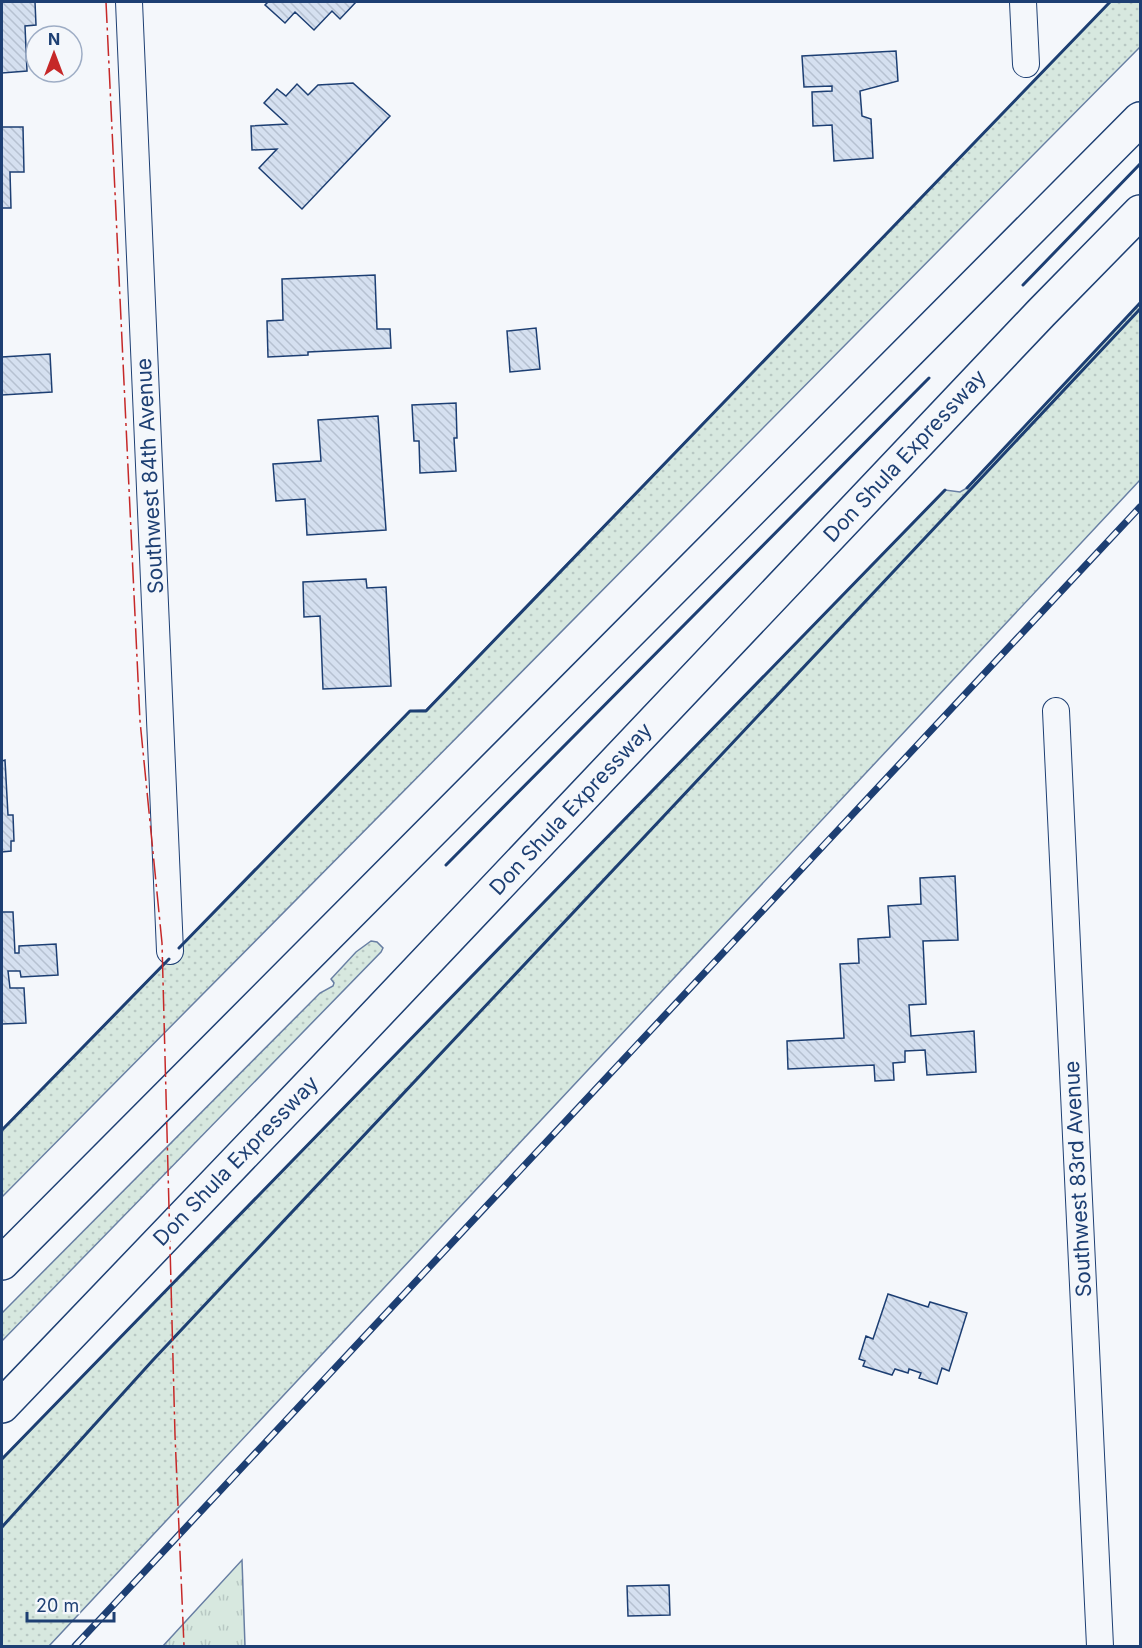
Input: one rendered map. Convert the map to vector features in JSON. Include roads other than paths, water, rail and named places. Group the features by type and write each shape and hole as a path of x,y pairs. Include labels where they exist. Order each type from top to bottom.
{"highway":[{"path":"2,1263 1140,119"},
{"name":"Don Shula Expressway","path":"2,1406 1041,313 1140,212"}],"street":[{"name":"Southwest 84th Avenue","path":"129,2 170,951"},
{"path":"1023,2 1026,64"},
{"name":"Southwest 83rd Avenue","path":"1056,711 1100,1647"}],"railway":[{"path":"75,1646 1140,507"}]}
